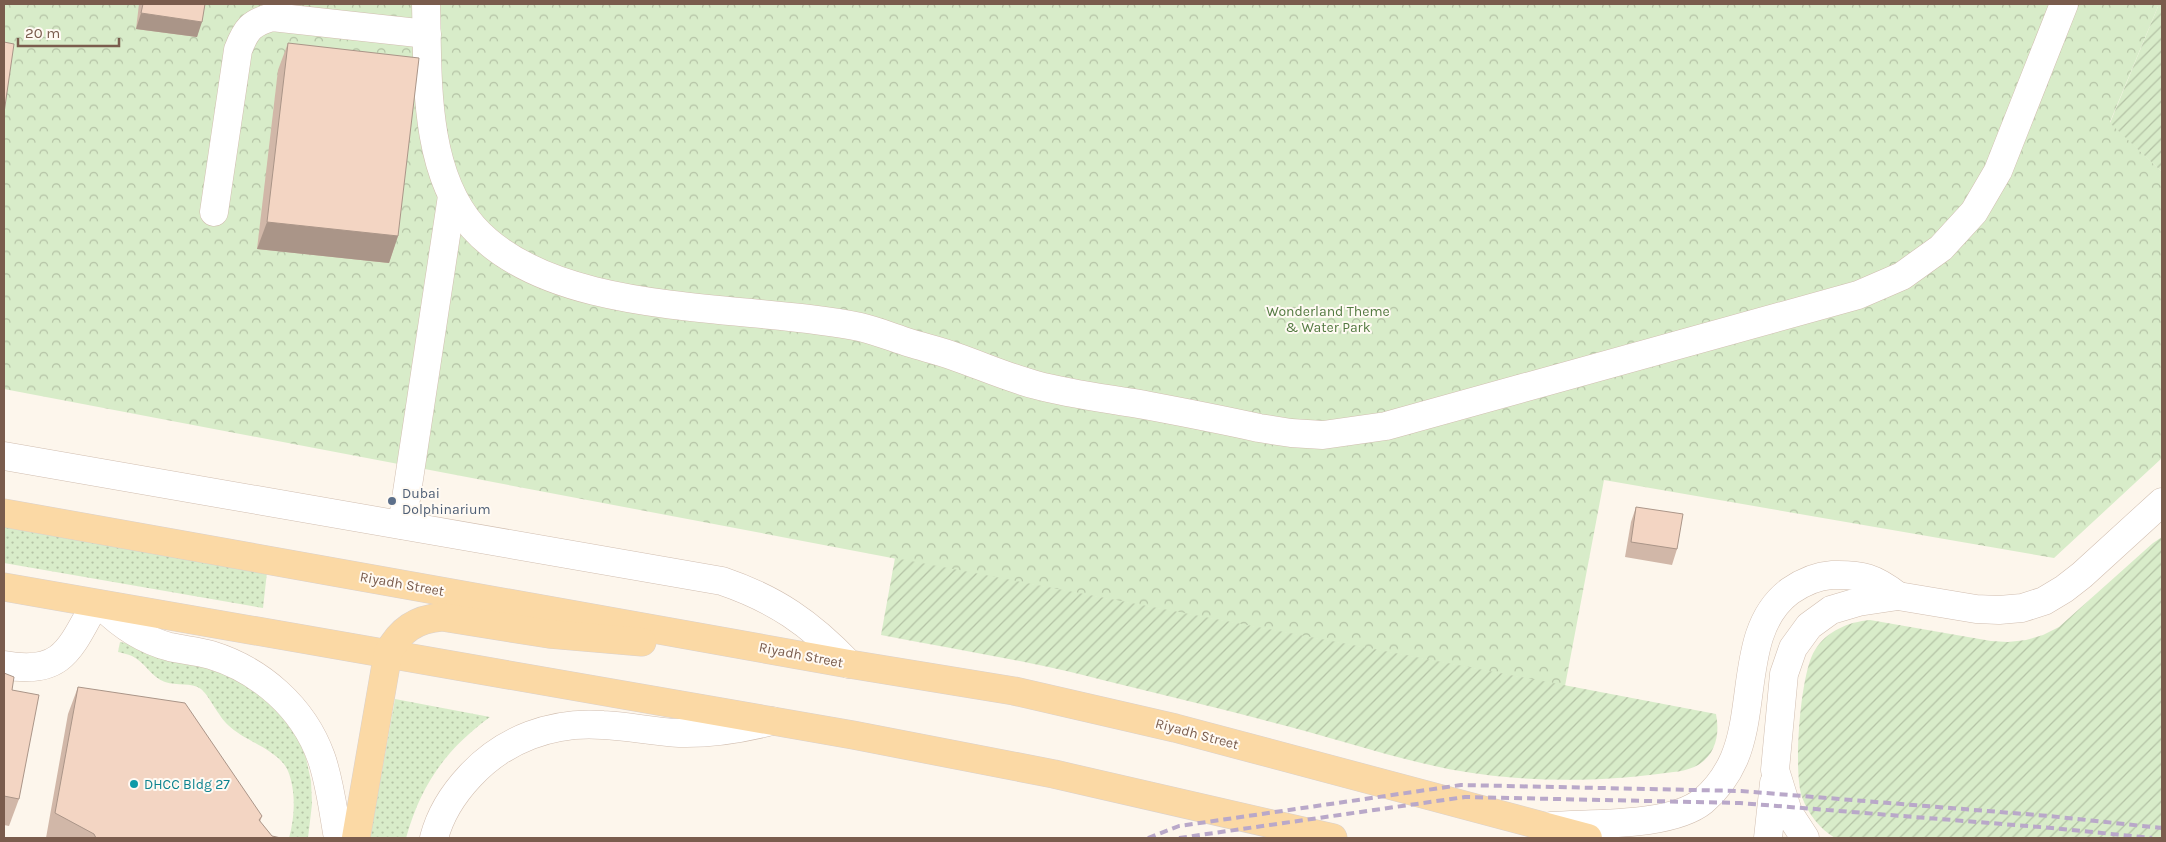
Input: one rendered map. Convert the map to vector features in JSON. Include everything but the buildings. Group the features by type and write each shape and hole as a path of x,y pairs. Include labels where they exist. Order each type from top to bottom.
{"main road":[{"name":"Riyadh Street","path":"4,513 848,664 960,681 1122,714 1588,838"},
{"path":"4,587 772,721 1054,774 1333,838"},
{"path":"356,838 388,653 394,641 409,626 428,618 442,617 597,639 644,642 738,643"}],"street":[{"path":"426,4 428,77 439,164 452,196 472,226 499,251 531,269 577,286 686,307 798,318 861,328 953,355 1034,385 1291,433 1323,435 1356,432 1386,426 1858,296 1902,276 1942,248 1974,212 1998,171 2064,4"},
{"path":"214,212 238,50 244,34 256,22 272,17 427,34"},
{"path":"402,525 452,196"},
{"path":"4,456 722,581 751,591 804,622 828,642 848,664"},
{"path":"1768,838 1784,674 1793,648 1809,626 1831,610 1858,602 1898,596 1976,609 1999,610 2022,608 2044,601 2082,575 2162,502"},
{"path":"1540,826 1650,820 1677,815 1702,802 1721,782 1734,758 1743,723 1758,640 1766,617 1780,598 1800,584 1822,576 1846,575 1864,576 1880,582 1898,596"},
{"path":"4,665 29,669 46,666 60,658 72,646 99,605 125,626 148,639 167,646 209,654 233,663 256,676 277,692 300,718 310,733 321,757 338,838"},
{"path":"434,838 446,809 460,786 478,767 500,750 523,737 575,724 602,724 677,733 709,733 741,730 772,721"},
{"path":"1775,770 1788,812 1805,838"}],"green space":[{"name":"Wonderland Theme & Water Park","path":"4,4 2159,4 2110,122 2162,172 2162,458 2054,558 1604,480 1565,686 4,389"},
{"path":"2159,4 2162,4 2162,172 2110,123"},
{"path":"4,526 267,572 263,608 4,563"},
{"path":"2162,537 2162,838 1835,838 1815,821 1802,797 1799,785 1798,746 1802,700 1805,679 1815,650 1832,633 1846,625 1870,620 1991,641 2026,640 2043,635 2059,627"},
{"path":"895,558 1716,714 1717,736 1713,749 1698,765 1683,770 1632,777 1549,780 1493,776 1439,767 1292,727 1058,669 881,635"},
{"path":"120,642 207,660 269,697 298,737 306,758 311,781 312,804 308,838 289,838 293,813 291,779 288,771 277,757 228,725 201,689 160,680 137,659 118,652"},
{"path":"395,699 490,717 460,742 437,770 419,801 406,838 370,838"}],"railway":[{"path":"1148,838 1179,826 1461,785 1741,791 2049,816 2162,828"},
{"path":"1179,838 1465,797 1740,803 2152,838"}],"place":[{"name":"Dubai Dolphinarium","path":"392,501"},
{"name":"DHCC Bldg 27","path":"134,784"}]}
